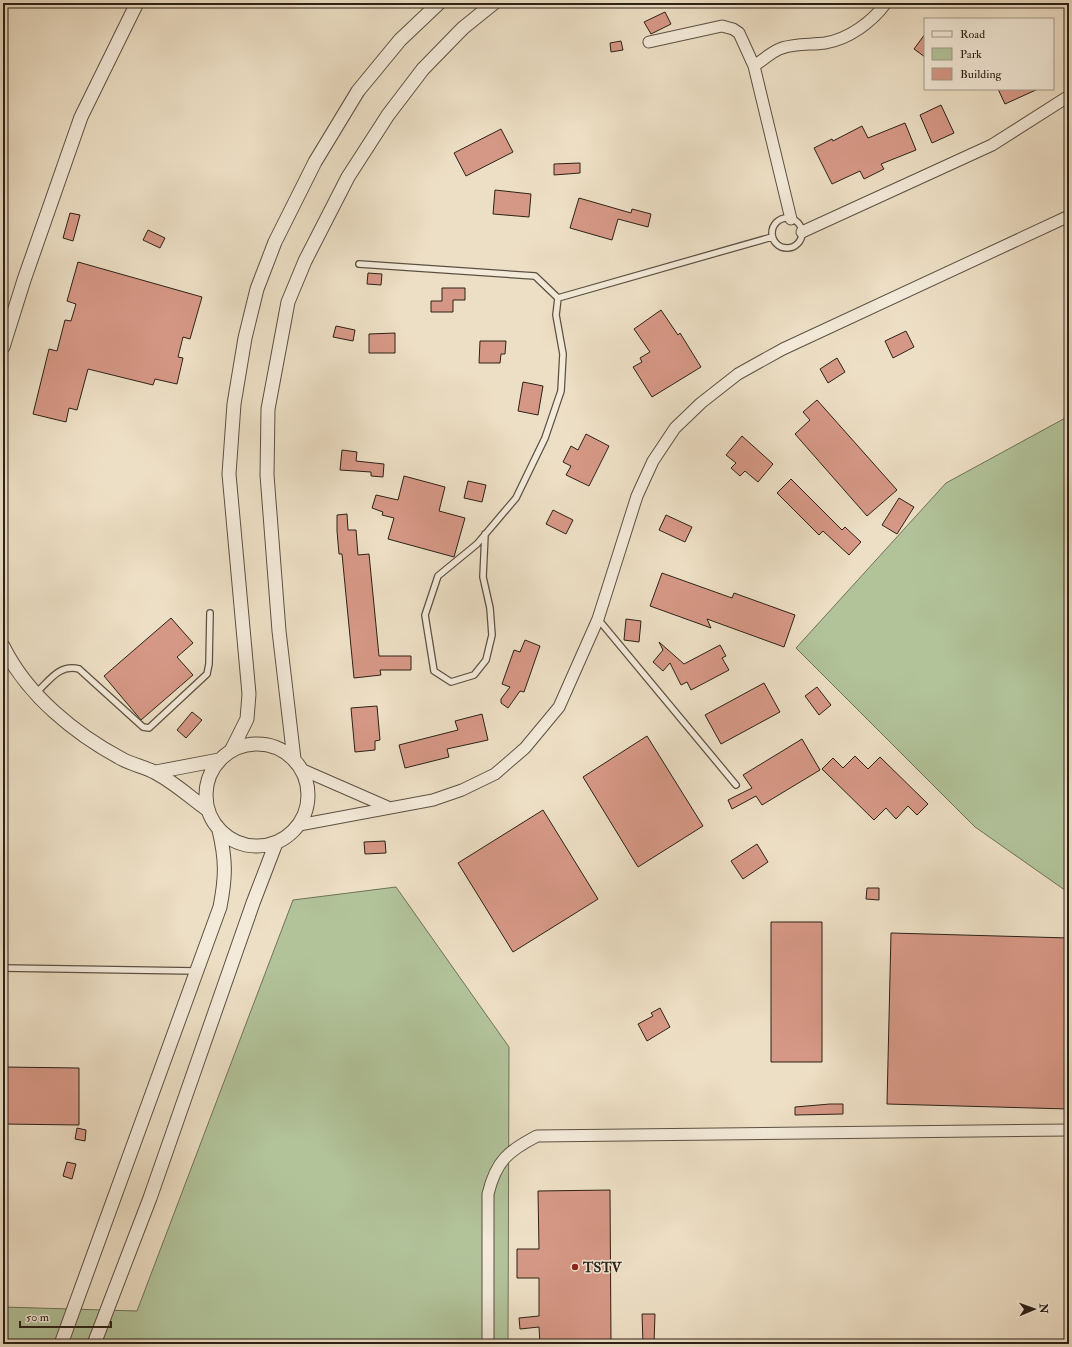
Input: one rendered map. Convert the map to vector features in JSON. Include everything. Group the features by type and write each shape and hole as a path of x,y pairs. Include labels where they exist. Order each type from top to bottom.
{"street":[{"path":"3,347 24,280 81,117 137,3"},
{"path":"232,749 247,719 249,694 229,474 234,404 245,338 257,289 275,242 315,162 358,91 400,40 439,3"},
{"path":"294,759 280,631 267,475 268,409 288,302 305,262 348,178 388,115 423,69 463,28 494,3"},
{"path":"754,66 780,48 798,44 824,43 839,40 865,25 886,3"},
{"path":"649,42 722,26 733,28 739,33 754,66 791,219"},
{"path":"802,232 992,145 1069,96"},
{"path":"300,825 433,800 462,790 495,774 525,748 559,707 598,619 637,496 653,461 675,428 701,403 738,374 783,349 1069,216"},
{"path":"3,646 26,681 36,693 69,725 122,759 156,772 208,810"},
{"path":"249,743 266,744 281,749 294,759 303,770 308,783 309,797 306,811 300,825 289,836 276,843 260,846 245,845 231,839 219,830 211,818 208,810 206,793 210,775 219,760 232,749 249,743"},
{"path":"156,772 219,760"},
{"path":"303,770 390,808"},
{"path":"61,1344 220,907 225,883 225,858 219,830"},
{"path":"94,1344 150,1198 253,903 276,843"},
{"path":"488,1344 488,1194 492,1177 509,1152 537,1136 1069,1130"}],"lane":[{"path":"786,218 791,219 800,225 802,232 801,240 798,244 788,249 778,246 772,237 772,232 776,222 786,218"},
{"path":"558,298 772,237"},
{"path":"359,264 535,276 558,298"},
{"path":"485,534 483,577 490,608 492,635 486,660 474,675 450,682 434,671 425,616 438,576 477,544 485,534 516,498 545,438 561,391 563,354 556,315 558,298"},
{"path":"36,693 62,668 71,667 79,669 144,727 149,728 207,674 209,664 210,613"},
{"path":"598,619 736,785"},
{"path":"3,968 196,971"}],"green space":[{"path":"1069,416 1069,893 975,827 796,648 946,483"},
{"path":"396,887 509,1047 508,1344 3,1344 3,1307 137,1311 293,900"}],"building":[{"path":"665,12 671,24 651,34 644,22"},
{"path":"924,35 924,56 914,49"},
{"path":"621,41 623,50 611,52 610,43"},
{"path":"998,90 1036,90 1005,104"},
{"path":"941,105 954,133 932,143 920,115"},
{"path":"905,123 916,150 881,164 884,169 864,179 860,171 832,184 814,148 832,139 833,141 862,126 868,138"},
{"path":"501,129 513,152 466,176 454,153"},
{"path":"580,163 580,173 554,175 554,164"},
{"path":"495,190 531,194 529,217 493,214"},
{"path":"579,198 631,213 632,209 651,214 648,227 618,219 612,240 570,228"},
{"path":"70,213 80,215 73,241 63,238"},
{"path":"148,230 165,238 160,248 143,240"},
{"path":"78,262 202,297 190,339 183,337 178,357 183,358 177,384 155,379 153,385 88,369 77,410 69,408 66,422 33,414 49,349 57,351 65,320 71,321 76,304 67,301"},
{"path":"368,273 382,274 381,285 367,284"},
{"path":"442,288 465,288 465,300 453,300 453,312 431,312 431,301 442,301"},
{"path":"661,310 678,335 680,333 701,367 652,397 633,367 642,362 640,358 650,352 634,329"},
{"path":"336,326 355,330 353,341 333,337"},
{"path":"906,331 914,347 893,358 885,341"},
{"path":"395,333 395,353 369,353 369,334"},
{"path":"480,341 506,341 505,354 501,354 500,363 479,363"},
{"path":"837,358 845,372 828,383 820,369"},
{"path":"523,382 543,386 538,415 518,411"},
{"path":"817,400 897,490 867,516 795,434 810,420 803,412"},
{"path":"586,434 609,446 589,486 566,475 571,466 563,462 571,446 578,450"},
{"path":"742,436 773,464 758,482 745,471 740,476 731,468 736,463 726,455"},
{"path":"342,450 357,452 356,461 384,464 383,477 371,476 371,472 340,470"},
{"path":"404,476 445,487 439,511 465,518 454,557 388,539 394,518 382,515 383,512 372,508 376,495 398,500"},
{"path":"791,479 842,530 845,527 861,542 849,555 823,531 819,535 777,493"},
{"path":"468,481 486,485 482,502 464,498"},
{"path":"899,498 914,507 897,534 882,525"},
{"path":"553,510 573,520 566,534 546,524"},
{"path":"347,514 348,530 356,530 358,555 369,554 379,656 411,656 411,670 380,670 381,675 354,678 342,554 339,554 337,531 337,515"},
{"path":"666,515 692,527 685,542 659,530"},
{"path":"662,573 732,598 734,593 795,615 784,647 707,619 711,628 650,606"},
{"path":"171,618 193,643 177,657 193,675 141,720 104,676"},
{"path":"626,619 641,621 639,642 624,640"},
{"path":"525,640 540,646 524,692 520,691 508,708 501,703 501,699 510,687 502,684 514,650 520,652"},
{"path":"659,642 684,664 720,645 726,656 722,658 729,670 691,690 687,682 681,685 670,663 663,671 653,662 663,650"},
{"path":"764,683 780,712 721,744 705,715"},
{"path":"817,687 831,705 819,715 805,696"},
{"path":"377,706 380,740 375,741 375,750 355,752 351,708"},
{"path":"192,712 202,720 186,738 177,730"},
{"path":"482,714 488,740 447,749 449,757 405,768 399,745 458,730 455,721"},
{"path":"647,736 703,826 638,867 583,777"},
{"path":"802,739 820,770 762,805 756,796 732,809 728,800 752,788 743,775"},
{"path":"855,756 868,769 880,757 928,804 917,815 908,806 896,819 886,808 874,820 822,769 833,758 843,768"},
{"path":"543,810 598,899 513,952 458,863"},
{"path":"385,841 386,853 365,854 364,842"},
{"path":"757,844 768,862 743,879 731,861"},
{"path":"867,888 879,888 879,900 866,899"},
{"path":"771,922 822,922 822,1062 771,1062"},
{"path":"891,933 1069,938 1069,1109 887,1104"},
{"path":"660,1008 670,1027 647,1041 638,1024 653,1016 651,1013"},
{"path":"3,1067 79,1068 79,1125 3,1124"},
{"path":"843,1104 843,1114 795,1115 795,1107"},
{"path":"77,1128 86,1130 85,1141 75,1139"},
{"path":"67,1162 76,1164 72,1179 63,1176"},
{"name":"TSTV","path":"610,1190 611,1344 540,1344 539,1327 520,1329 519,1318 539,1316 539,1278 517,1278 517,1249 539,1249 538,1191"},
{"path":"642,1314 655,1314 654,1344 643,1344"}],"place":[{"name":"TSTV","path":"575,1267"}]}
